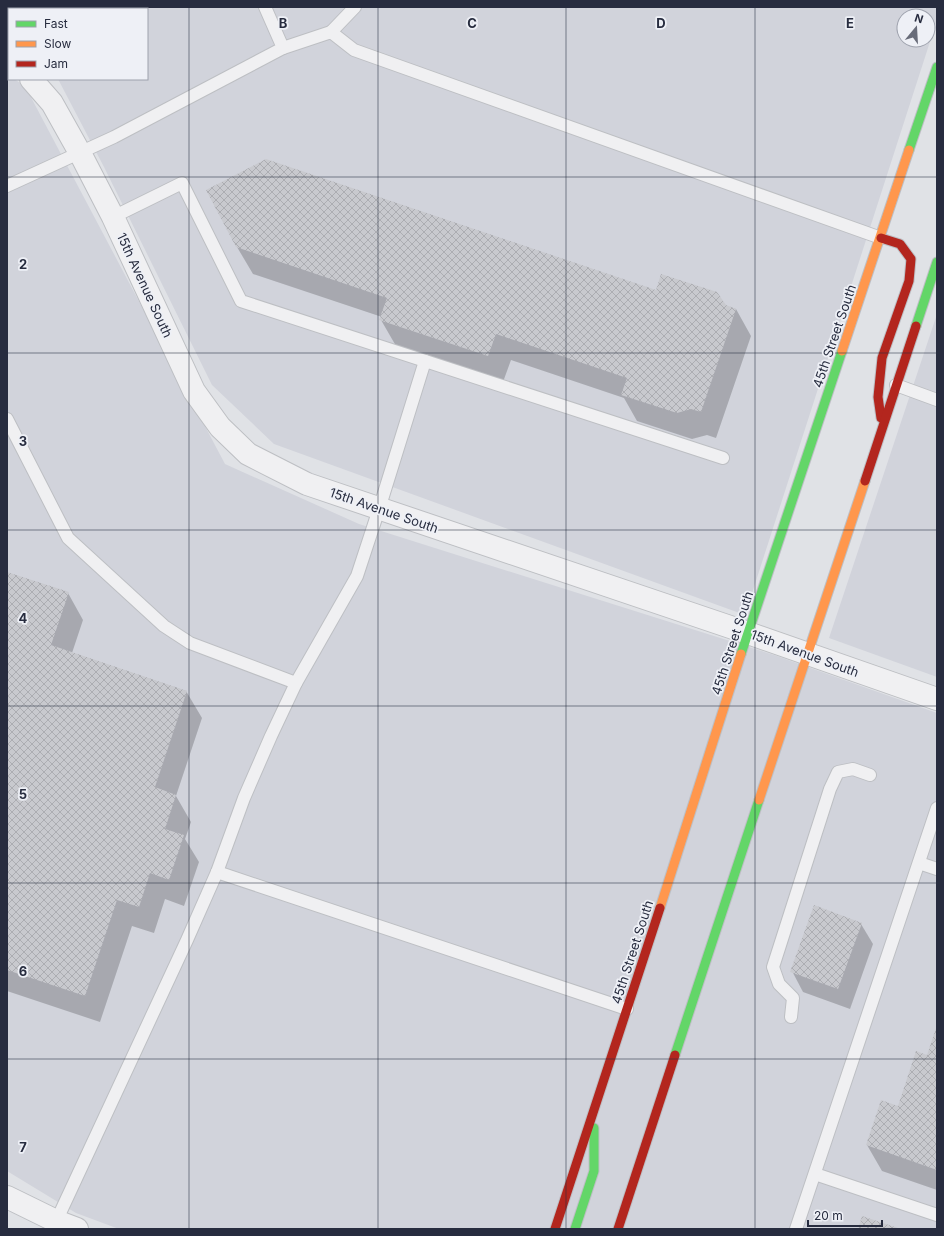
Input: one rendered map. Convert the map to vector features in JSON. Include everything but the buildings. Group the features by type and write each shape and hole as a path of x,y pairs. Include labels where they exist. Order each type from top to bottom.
{"main road":[{"name":"45th Street South","path":"555,1229 748,633 937,67"},
{"path":"881,238 900,244 911,259 909,281 882,358 878,397 882,427"},
{"path":"618,1229 937,262"},
{"path":"575,1229 594,1172 594,1111"}],"street":[{"name":"15th Avenue South","path":"32,80 52,103 80,153 113,217 194,391 220,427 248,454 307,484 748,633 937,699"},
{"path":"7,1197 54,1225 77,1229"}],"lane":[{"path":"265,7 283,48"},
{"path":"7,186 80,153 283,48 331,32 355,7"},
{"path":"331,32 354,50 881,238"},
{"path":"113,217 182,183 241,301 723,458"},
{"path":"54,1225 157,1005 216,872 270,736 296,683 357,576 380,509 425,361"},
{"path":"896,385 937,400"},
{"path":"7,419 68,538 164,626 190,643 296,683"},
{"path":"791,1017 793,998 779,984 773,967 830,789 838,772 853,769 870,775"},
{"path":"796,1229 937,808"},
{"path":"919,863 937,869"},
{"path":"216,872 627,1008"},
{"path":"815,1174 937,1215"}],"shaded area":[{"path":"7,7 937,7 936,23 936,8 896,8 896,48 928,48 745,615 274,444 212,385 104,167 59,80 148,80 148,8 8,8 8,40"},
{"path":"7,74 8,80 16,80 25,86 225,464 359,524 774,655 937,713 937,1229 119,1229 76,1213 7,1171"},
{"path":"937,314 937,677 829,638"}],"traffic: fast":[{"path":"909,150 937,67"},
{"path":"916,326 937,262"},
{"path":"741,654 842,351"},
{"path":"675,1055 759,800"},
{"path":"575,1229 594,1171 594,1128"}],"traffic: slow":[{"path":"842,351 909,150"},
{"path":"759,800 865,481"},
{"path":"660,908 741,654"}],"traffic: jam":[{"path":"881,238 900,244 911,259 909,281 882,358 878,397 881,418"},
{"path":"865,481 916,326"},
{"path":"555,1229 660,908"},
{"path":"618,1229 675,1055"}]}
